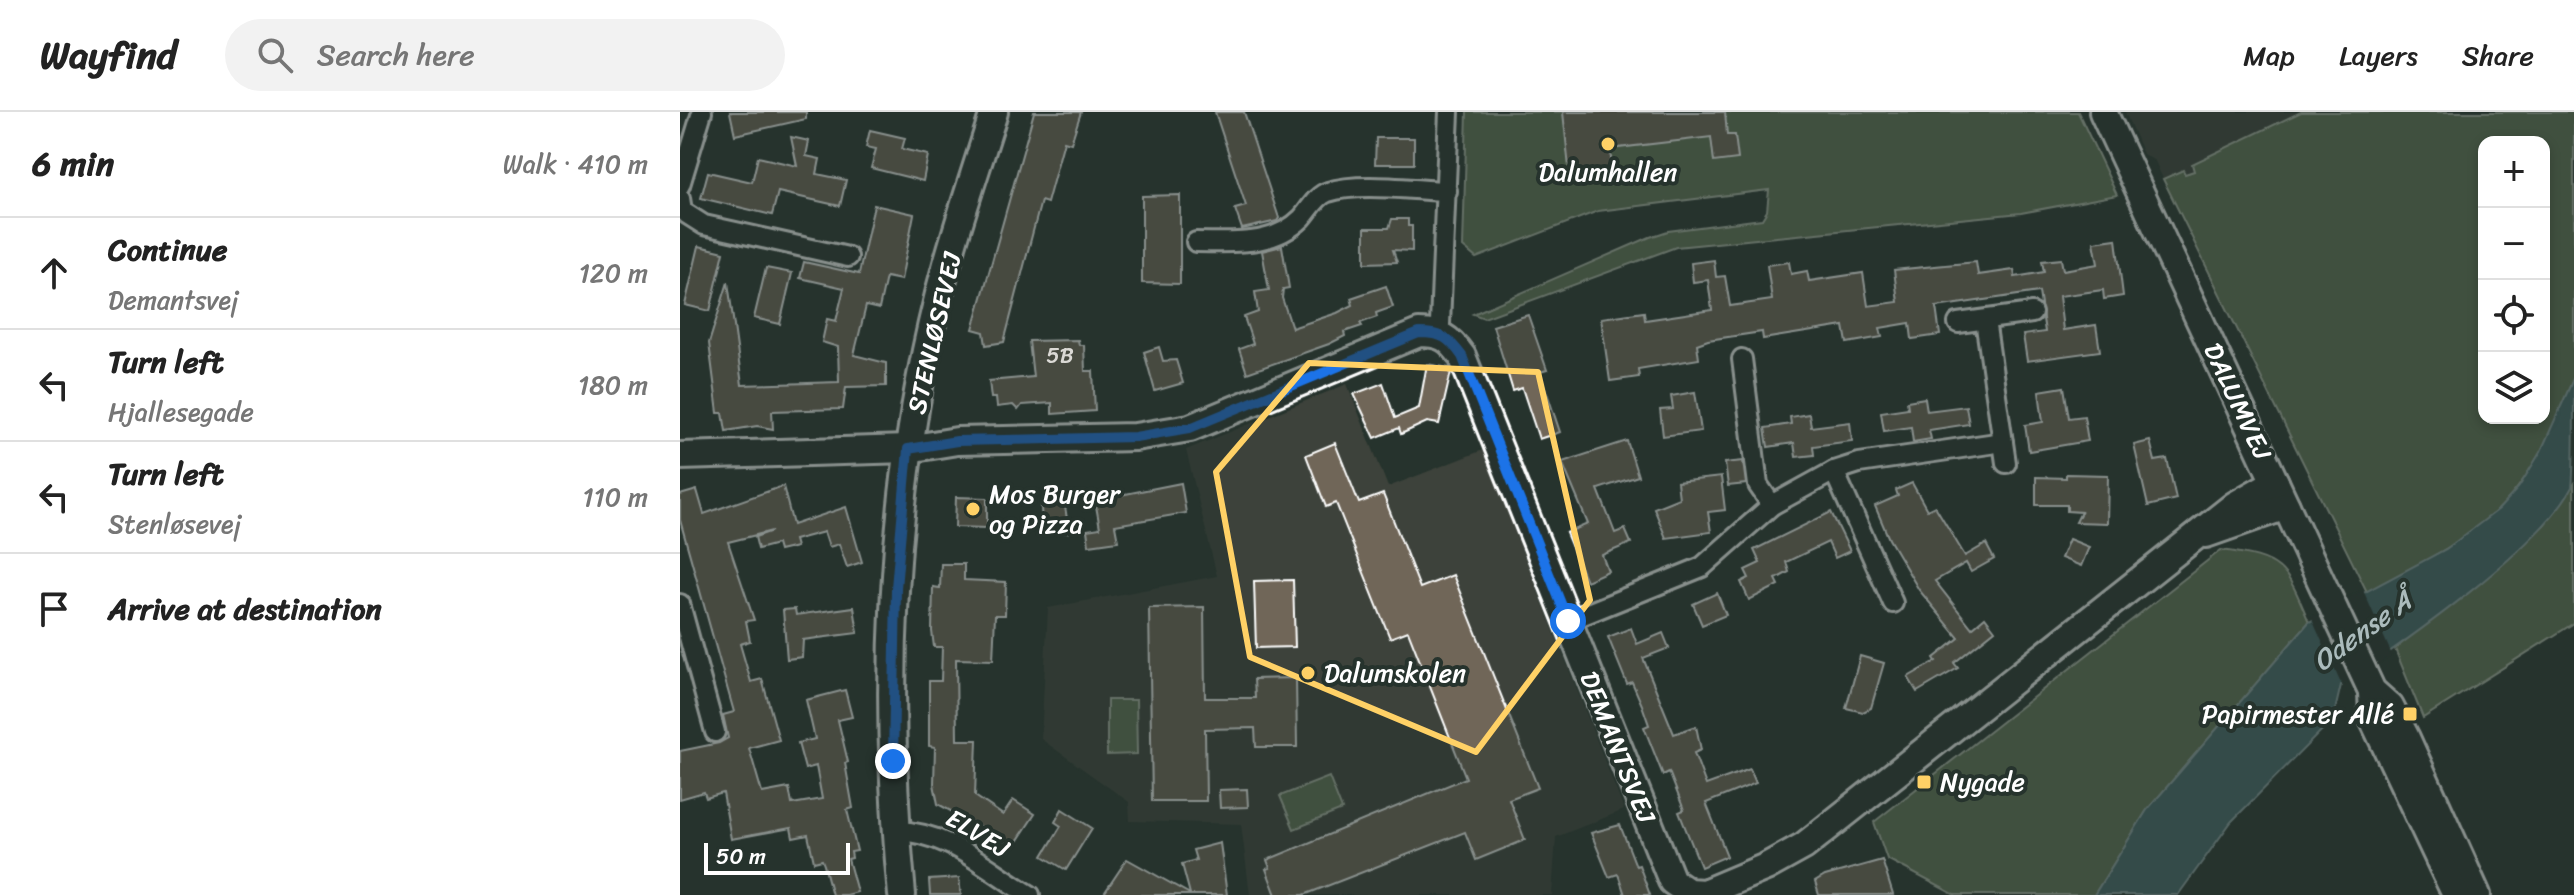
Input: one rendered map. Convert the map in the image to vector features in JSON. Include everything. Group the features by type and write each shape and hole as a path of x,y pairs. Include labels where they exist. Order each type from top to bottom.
{"street":[{"path":"680,185 702,112"},
{"name":"STENLØSEVEJ","path":"902,895 891,713 896,588 908,449 938,296 994,112"},
{"path":"680,456 908,449 957,441 1135,437 1190,428 1419,333 1436,333 1440,324 1449,112"},
{"name":"DALUMVEJ","path":"2103,112 2372,691 2373,719 2456,895"},
{"path":"1196,242 1251,242 1281,234 1324,193 1342,188 1447,191"},
{"path":"680,198 682,211 704,225 848,257"},
{"path":"1958,323 2032,313"},
{"path":"1985,320 2006,463"},
{"name":"DEMANTSVEJ","path":"1436,333 1449,338 1462,356 1672,881 1688,894"},
{"path":"1742,359 1758,485 1772,505"},
{"path":"1568,621 1702,567 1772,505 1834,471 1859,463 2003,442"},
{"path":"1834,471 1893,603"},
{"path":"1688,894 1704,893 1766,867 1804,846 2248,495 2275,482"},
{"path":"2199,536 2286,506"},
{"path":"680,604 715,732"},
{"name":"DALUMVEJ","path":"2372,691 2390,707 2406,738 2477,895"},
{"name":"ELVEJ","path":"896,831 924,832 944,840 1030,895"}],"highlighted area":[{"path":"1309,363 1538,372 1590,600 1476,752 1250,657 1216,472"}],"shaded area":[{"path":"2125,112 2301,112 2192,163 2194,171 2185,175 2183,171 2163,179 2155,161 2143,154"},
{"name":"Dalumskolen","path":"1347,384 1388,487 1483,450 1624,810 1556,837 1552,895 1250,895 1241,824 1130,821 1129,802 1041,739 1048,608 1217,576 1186,450"}],"green space":[{"path":"1467,112 2078,112 2117,195 2021,213 1676,247 1484,318 1473,314 1650,237 1668,231 1762,219 1767,211 1769,190 1598,211 1476,258 1463,247"},
{"path":"2301,112 2574,112 2574,377 2543,448 2527,475 2487,520 2428,559 2367,592 2163,179 2183,170 2185,174 2194,171 2192,164"},
{"path":"2574,484 2574,623 2423,718 2395,649 2544,525"},
{"path":"2221,550 2258,557 2280,568 2288,577 2309,622 2147,810 2094,895 1955,895 1887,859 1874,822"},
{"path":"1107,700 1136,700 1137,754 1107,755"},
{"path":"1329,777 1342,810 1294,829 1280,796"}],"water":[{"name":"Odense Å","path":"2574,377 2572,487 2556,511 2531,538 2467,594 2341,685 2333,719 2231,822 2178,895 2094,895 2147,810 2309,622 2446,549 2499,509 2519,487 2541,451"}],"pier":[{"path":"2363,590 2392,655 2342,686 2311,617"}],"building":[{"path":"730,112 806,112 806,119 735,135"},
{"path":"1034,112 1081,112 1071,143 1064,141 1047,203 1041,201 1004,342 986,345 984,332 973,329"},
{"path":"1215,112 1244,112 1279,218 1277,221 1242,229 1235,209 1246,206"},
{"name":"Dalumhallen","path":"1563,112 1725,112 1727,135 1735,135 1738,159 1714,162 1711,137 1610,149 1612,168 1570,177"},
{"path":"870,130 905,138 902,149 928,155 923,181 871,168 876,149 866,147"},
{"path":"791,137 809,141 806,156 820,159 817,174 846,180 840,206 778,192 772,215 701,198 708,172 752,182 758,157 797,166"},
{"path":"1376,138 1414,138 1414,164 1375,164"},
{"path":"1180,195 1180,284 1142,283 1142,196"},
{"path":"874,205 914,214 901,280 886,277 879,309 866,306 854,355 886,363 886,386 846,387 843,409 772,411 773,429 757,426 726,431 723,413 718,413 709,343 728,282 742,385 839,382 838,347 822,342 827,319 836,321 844,288 800,278 804,262 859,274"},
{"path":"1392,219 1408,219 1408,226 1412,226 1412,251 1393,250 1397,262 1365,263 1365,228 1389,228"},
{"path":"2116,239 2123,296 2104,299 2103,290 2059,296 2063,330 2096,325 2100,351 2027,361 2023,335 2045,332 2039,292 1936,307 1940,335 1912,339 1910,323 1880,328 1882,337 1847,343 1844,326 1763,339 1762,332 1708,340 1697,344 1699,359 1638,369 1639,377 1610,381 1601,318 1644,312 1645,320 1712,310 1708,280 1693,282 1691,263 1714,260 1716,277 1725,276 1730,306 1772,300 1767,265 1789,262 1791,274 1807,271 1809,281 1863,273 1868,306 1898,302 1894,270 1976,262 1978,275 2014,270 2015,277 2044,272 2042,261 2061,259 2063,270 2098,264 2094,242"},
{"path":"699,246 724,252 710,311 685,305"},
{"path":"1282,246 1289,288 1283,289 1282,298 1292,328 1337,313 1353,305 1351,298 1386,286 1393,307 1376,313 1377,317 1344,332 1345,336 1329,344 1247,373 1239,349 1253,344 1244,317 1258,312 1255,292 1269,290 1262,251"},
{"path":"766,268 792,273 780,324 754,318"},
{"path":"1528,315 1547,370 1540,372 1560,432 1539,439 1522,388 1513,391 1493,326"},
{"path":"1078,340 1079,345 1084,345 1085,371 1093,371 1095,411 1052,414 1052,403 1022,405 1018,410 1013,405 997,407 996,398 991,398 989,381 1033,377 1029,341"},
{"path":"1159,347 1163,361 1176,360 1183,383 1155,391 1144,352"},
{"path":"1427,364 1449,368 1451,372 1439,424 1427,422 1401,434 1399,428 1375,438 1354,394 1383,383 1395,418 1419,408"},
{"path":"2064,387 2069,418 2084,416 2088,441 2029,451 2025,425 2043,422 2039,391"},
{"path":"1695,392 1701,431 1663,436 1660,410 1673,409 1671,396"},
{"path":"1925,398 1927,411 1966,406 1969,424 1929,430 1931,439 1913,442 1911,427 1884,431 1881,412 1908,408 1907,401"},
{"path":"1809,414 1811,427 1850,422 1852,441 1813,446 1814,455 1796,457 1794,443 1768,447 1765,428 1791,424 1790,417"},
{"path":"1627,441 1638,476 1598,489 1615,533 1625,529 1631,543 1602,555 1608,571 1586,581 1566,533 1588,524 1562,462"},
{"path":"2150,441 2155,461 2167,459 2176,499 2148,506 2134,445"},
{"path":"1335,443 1359,503 1383,494 1420,588 1453,575 1538,788 1509,799 1525,840 1476,860 1465,832 1304,895 1276,895 1266,869 1270,868 1267,860 1466,778 1408,631 1390,638 1336,503 1326,507 1306,455"},
{"path":"1743,461 1746,484 1728,486 1725,463"},
{"path":"2066,474 2108,475 2107,523 2076,522 2081,512 2067,511 2067,505 2036,505 2036,477 2066,478"},
{"path":"1721,477 1725,510 1708,512 1711,532 1666,538 1654,508 1679,498 1677,482"},
{"path":"1181,483 1186,513 1115,525 1118,541 1089,545 1087,530 1100,528 1095,500"},
{"path":"1912,483 1927,510 1935,506 1965,556 1986,544 1994,559 1971,572 1966,563 1935,581 1972,628 1985,617 1995,630 1954,663 1958,668 1917,692 1908,677 1936,661 1934,658 1959,638 1919,590 1889,539 1875,506 1898,496 1896,490"},
{"path":"783,486 793,525 846,507 862,562 847,567 839,544 829,547 824,532 794,540 796,547 779,551 777,544 758,549 755,537 772,531 728,542 754,620 746,621 750,641 740,644 751,682 762,679 779,740 749,748 762,793 789,788 792,804 822,799 816,766 805,769 798,743 815,739 806,700 845,690 852,717 838,720 848,762 845,763 853,808 847,810 857,851 851,852 852,858 848,859 857,892 846,895 832,895 822,860 814,862 808,835 793,838 791,828 731,839 723,793 706,798 704,792 680,799 680,751 719,743 728,738 723,715 734,712 680,520 680,495 697,490 704,514"},
{"path":"956,497 987,498 987,528 955,527"},
{"path":"1064,500 1069,532 1042,535 1041,504"},
{"path":"1831,512 1850,551 1835,558 1828,542 1786,562 1789,572 1776,579 1779,585 1749,600 1741,582 1749,578 1745,570 1760,563 1754,550"},
{"path":"2069,539 2089,547 2081,566 2061,558"},
{"path":"941,564 964,564 964,580 1006,582 1005,615 995,615 993,660 956,659 957,740 977,740 975,796 1003,815 1013,800 1035,814 1014,846 938,804 934,784 935,747 929,746 929,681 941,681 942,647 934,647 932,631 933,587 940,588"},
{"path":"1293,580 1295,647 1256,648 1254,581"},
{"path":"1717,593 1726,615 1702,625 1693,604"},
{"path":"854,607 858,633 803,640 802,657 787,659 783,610 795,609 796,615"},
{"path":"1204,607 1205,698 1255,698 1254,679 1296,678 1297,747 1256,747 1255,728 1205,729 1206,801 1152,801 1149,608"},
{"path":"1631,628 1637,644 1663,633 1669,648 1643,658 1674,734 1696,726 1701,750 1694,753 1706,785 1750,769 1756,783 1706,803 1727,856 1701,867 1679,812 1684,810 1669,772 1663,775 1644,727 1649,725 1642,705 1632,682 1627,684 1608,637"},
{"path":"1860,656 1884,663 1871,708 1863,712 1846,708"},
{"path":"1247,789 1248,807 1220,808 1219,790"},
{"path":"1062,809 1092,828 1066,870 1043,856 1061,826 1055,822"},
{"path":"1620,825 1650,895 1625,895 1618,874 1609,877 1591,833"},
{"path":"1220,843 1227,895 1103,895 1127,859 1190,894 1182,864 1196,860 1193,850"},
{"path":"1882,860 1893,895 1819,895 1815,882 1825,876"},
{"path":"959,878 961,895 930,895 929,880"}],"place":[{"name":"Dalumhallen","path":"1608,144"},
{"name":"Mos Burger og Pizza","path":"973,509"},
{"name":"Dalumskolen","path":"1308,673"},
{"name":"Papirmester Allé","path":"2410,714"},
{"name":"Nygade","path":"1924,782"}],"route":[{"path":"893,761 891,713 896,588 908,449 957,441 1135,437 1190,428 1419,333 1436,333 1449,338 1462,356 1568,621"}]}
